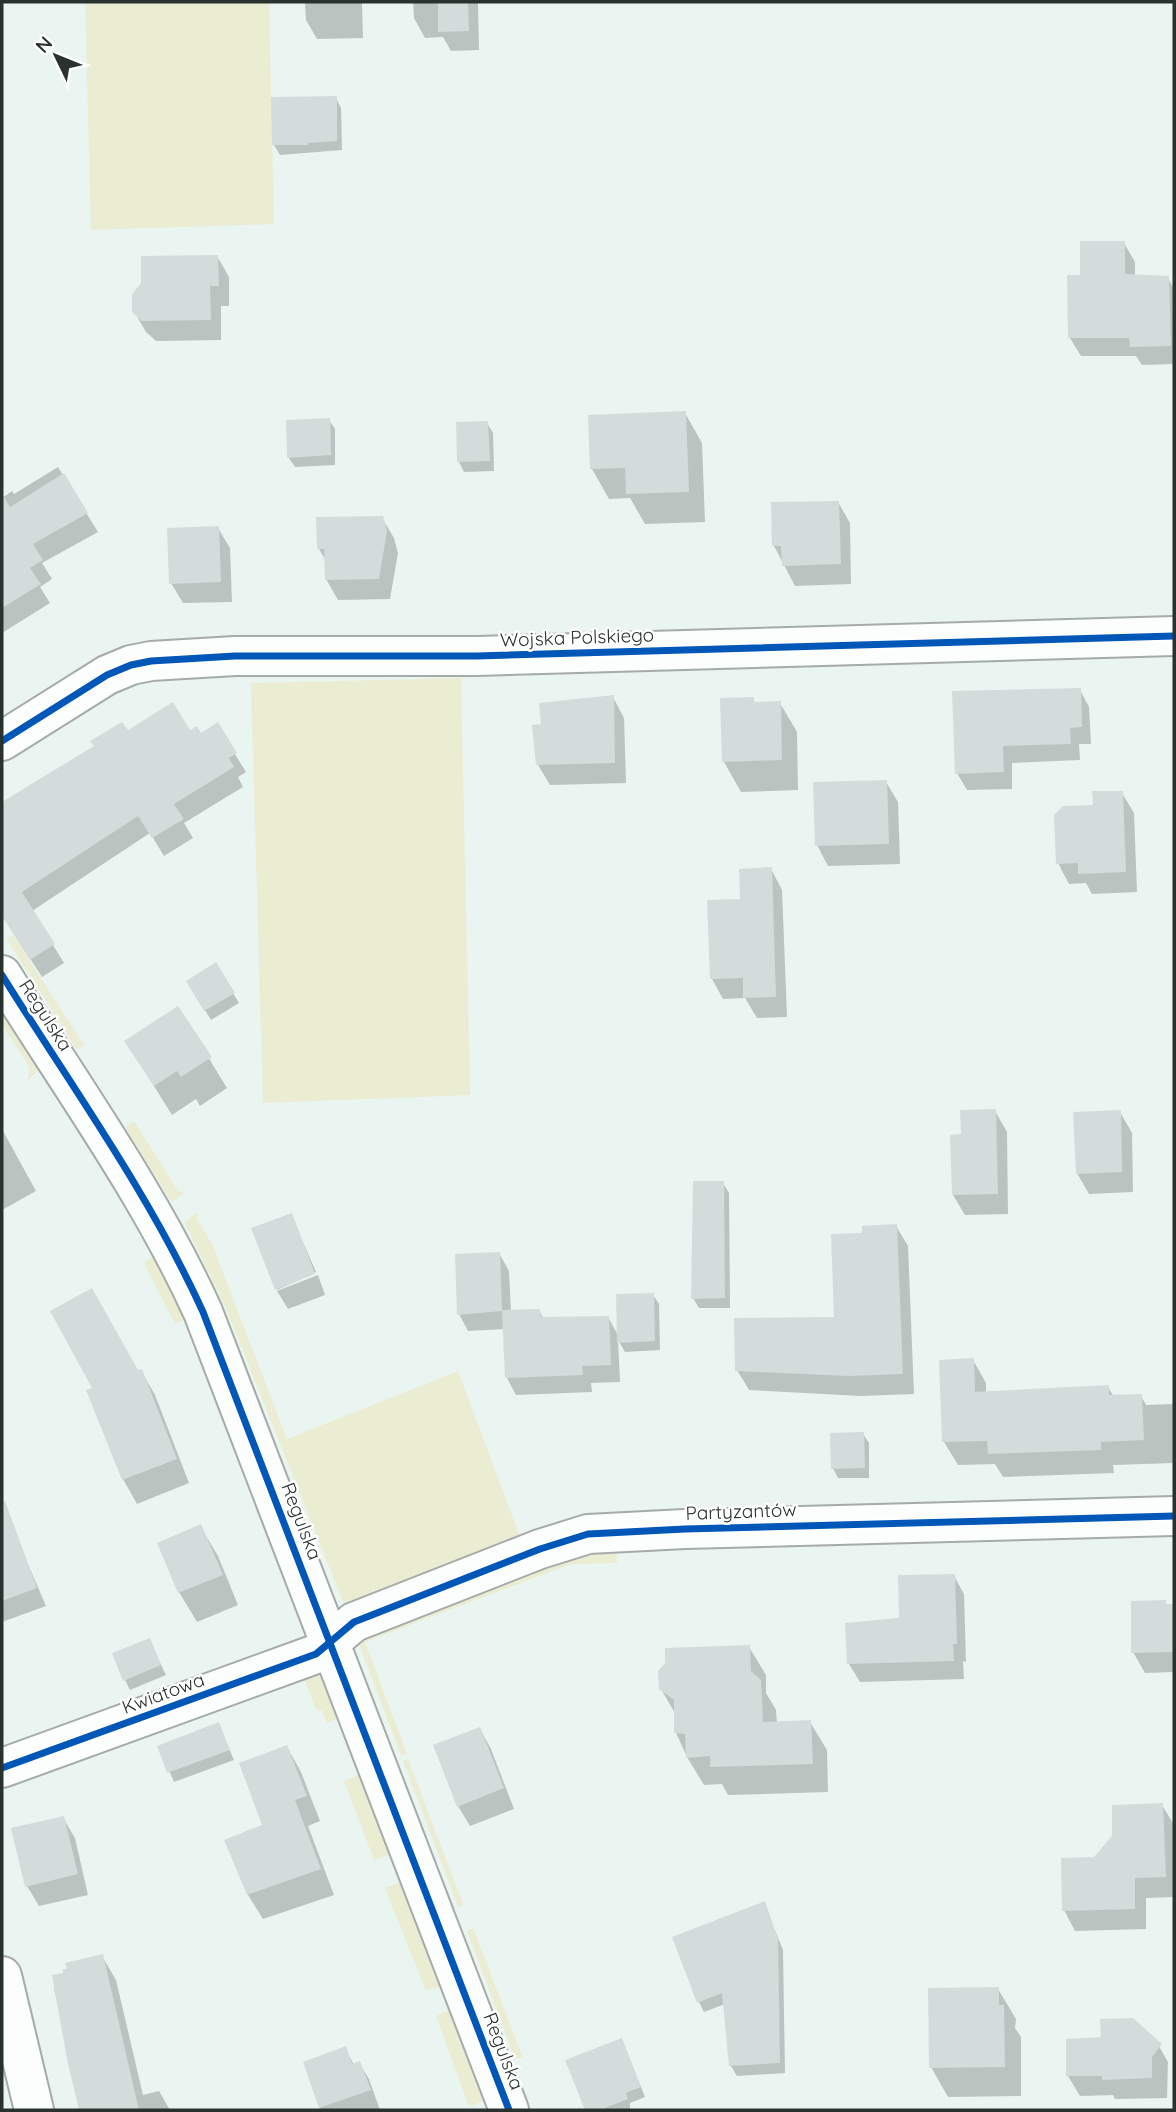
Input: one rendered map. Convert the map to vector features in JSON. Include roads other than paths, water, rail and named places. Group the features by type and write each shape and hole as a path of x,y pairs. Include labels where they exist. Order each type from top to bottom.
{"street":[{"name":"Wojska Polskiego","path":"2,741 107,675 131,664 151,661 235,656 477,656 1174,636"},
{"name":"Regulska","path":"2,975 137,1189 189,1281 331,1641 509,2110"},
{"name":"Partyzantów","path":"331,1641 354,1622 540,1549 588,1534 1174,1516"},
{"name":"Kwiatowa","path":"2,1768 316,1654 331,1641"},
{"path":"2,1976 34,2110"}]}
